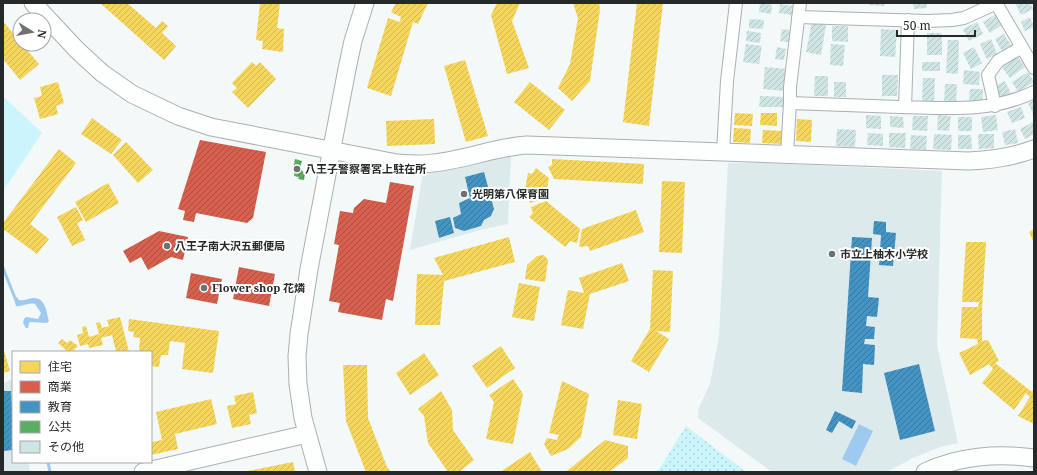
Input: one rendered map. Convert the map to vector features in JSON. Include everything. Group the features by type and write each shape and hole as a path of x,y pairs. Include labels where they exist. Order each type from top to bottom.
{"street":[{"path":"33,3 77,50 102,73 132,94 178,116 211,127 396,162 415,164 446,162 505,147 527,145 969,161 1003,158 1034,149"},
{"path":"318,472 307,434 298,384 297,348 309,269 353,41 365,3"},
{"path":"723,152 727,81 736,3"},
{"path":"787,154 790,87 800,3"},
{"path":"798,17 952,20 972,15 997,3 1034,68"},
{"path":"905,107 908,20"},
{"path":"995,106 988,75 998,61 1022,47"},
{"path":"790,103 954,109 995,106 1019,99 1034,92"},
{"path":"143,472 307,434"},
{"path":"925,472 954,462 984,457 1001,455 1034,458"}],"shaded area":[{"path":"3,96 42,133 3,191"},
{"name":"光明第八保育園","path":"511,155 508,224 480,230 410,250 423,173 447,170"},
{"name":"市立上柚木小学校","path":"728,163 766,163 942,171 937,345 958,443 940,447 913,458 887,472 772,472 698,418 698,410 710,384 719,336"},
{"path":"12,379 12,463 29,463 30,472 3,472 3,383"},
{"path":"686,426 746,472 655,472 660,468"}],"water":[{"path":"17,297 19,300 37,298 43,302 49,321 47,323 30,322 28,328 26,328 23,323 26,317 38,319 41,313 35,304 16,306 14,299"},
{"path":"859,424 873,431 856,466 842,459"}],"building: 住宅":[{"path":"100,3 127,3 156,28 162,21 168,26 162,33 176,46 164,60"},
{"path":"260,3 280,3 277,28 284,29 283,52 262,49 263,41 256,40"},
{"path":"396,3 428,3 418,24 413,22 391,96 367,88 388,18 400,22 401,17 391,12"},
{"path":"497,3 520,3 512,21 529,68 507,74 491,15"},
{"path":"573,3 599,3 600,9 590,81 572,101 558,88 570,64 578,18"},
{"path":"637,3 663,3 649,126 623,122"},
{"path":"3,21 12,32 12,52 29,52 39,64 20,80 3,59"},
{"path":"465,60 488,136 466,142 444,66"},
{"path":"252,62 256,66 260,62 276,79 248,108 232,92 237,88 232,83"},
{"path":"58,82 64,103 56,106 58,114 40,119 34,98 42,96 40,87"},
{"path":"530,82 565,110 549,130 514,102"},
{"path":"735,113 753,114 752,126 734,125"},
{"path":"761,113 777,113 777,126 760,125"},
{"path":"92,118 122,140 111,154 81,134"},
{"path":"434,119 435,144 387,146 386,121"},
{"path":"797,119 812,120 811,142 796,141"},
{"path":"734,128 751,129 750,143 733,142"},
{"path":"763,130 783,131 783,144 762,143"},
{"path":"126,142 153,170 138,183 113,155"},
{"path":"59,149 76,163 30,224 49,239 37,254 3,229 3,223"},
{"path":"552,159 644,164 643,184 554,179 548,167 552,165"},
{"path":"536,168 549,178 545,198 530,203 527,195 524,194 528,173 532,174"},
{"path":"662,181 685,182 682,253 659,252"},
{"path":"108,183 119,203 86,222 75,202"},
{"path":"546,201 580,229 577,243 570,241 565,247 529,217 533,213 531,207"},
{"path":"76,207 83,220 77,223 85,240 72,246 57,217"},
{"path":"636,210 644,232 590,251 588,246 579,247 582,229"},
{"path":"1034,229 1034,243 1029,232"},
{"path":"509,237 515,262 444,281 440,325 415,325 417,274 443,275 434,258"},
{"path":"966,242 986,242 982,308 982,341 988,340 999,361 995,363 1032,392 1034,389 1034,424 1018,416 1030,397 1026,393 1014,410 982,383 993,369 989,364 970,375 959,353 978,344 977,339 960,338 962,307 978,307 979,302 962,302"},
{"path":"544,255 548,260 545,282 525,279 527,265 537,256"},
{"path":"622,263 629,281 590,294 583,329 561,325 568,290 584,293 579,278"},
{"path":"653,270 673,271 670,332 656,331 669,339 649,372 631,361 650,329"},
{"path":"519,283 540,287 534,321 512,317"},
{"path":"120,317 129,351 116,351 112,335 101,338 103,345 89,348 88,344 80,346 77,335 83,333 82,327 86,326 89,337 99,334 96,323 100,322 102,328 109,326 107,320"},
{"path":"129,319 219,331 213,373 182,369 185,343 170,341 168,355 161,355 159,367 152,366 152,351 139,351 140,338 133,337 134,332 128,331"},
{"path":"62,339 67,343 70,340 78,346 73,351 66,351 58,343"},
{"path":"501,346 515,368 487,388 472,366"},
{"path":"3,347 10,371 3,373"},
{"path":"424,353 439,375 410,395 396,373"},
{"path":"343,365 367,365 368,418 387,467 391,472 366,472 346,421"},
{"path":"513,379 523,394 513,444 486,439 494,402 489,395"},
{"path":"562,381 589,394 581,437 568,449 551,456 544,444 547,438 557,440 559,435 549,433"},
{"path":"441,391 452,410 453,430 474,460 459,472 448,472 428,443 424,416 418,409"},
{"path":"253,392 257,413 249,415 251,424 232,428 227,406 236,404 234,396"},
{"path":"211,399 217,424 175,434 178,449 152,455 152,442 162,440 156,412"},
{"path":"618,400 642,404 637,439 613,435"},
{"path":"605,440 628,446 628,458 609,472 567,471"},
{"path":"530,452 542,472 500,472"},
{"path":"293,462 295,472 248,472 248,471"}],"building: 商業":[{"path":"200,140 266,152 253,218 247,223 196,213 194,222 183,220 185,211 178,209"},
{"path":"390,182 414,186 393,301 386,299 382,320 338,312 340,303 329,301 339,245 334,244 340,211 353,213 354,208 364,199 386,203"},
{"path":"159,231 188,237 183,260 171,257 148,270 141,257 130,263 123,251"},
{"path":"239,267 275,274 269,306 233,299"},
{"name":"Flower shop 花燐","path":"191,273 222,279 217,304 186,298"}],"building: 教育":[{"path":"484,172 494,209 491,216 484,220 481,226 464,231 455,228 453,218 461,214 459,203 470,198 465,177"},
{"path":"450,217 454,233 439,238 435,221"},
{"path":"874,221 886,222 886,232 896,233 893,266 879,265 881,235 873,234"},
{"path":"852,237 872,238 868,297 879,298 877,317 867,316 866,326 875,327 874,339 865,339 864,344 875,345 874,365 863,364 862,393 842,391"},
{"path":"919,364 935,431 900,440 884,373"},
{"path":"3,391 11,391 12,450 3,451"},
{"path":"835,411 856,421 852,429 839,421 832,433 826,430"}],"building: 公共":[{"name":"八王子警察署宮上駐在所","path":"295,159 302,161 300,168 305,174 304,180 298,179 299,177 294,176 295,171 293,171"}],"building: その他":[{"path":"760,3 772,5 771,14 759,12"},
{"path":"869,3 885,3 884,6 869,5"},
{"path":"913,3 927,3 927,8 914,9"},
{"path":"1015,3 1030,3 1033,9 1021,15"},
{"path":"780,4 793,6 792,15 779,13"},
{"path":"996,14 1003,24 990,33 983,22"},
{"path":"1030,17 1034,27 1025,31 1021,22"},
{"path":"749,19 764,20 763,29 749,28"},
{"path":"812,22 826,25 821,55 806,52"},
{"path":"977,22 983,34 969,41 963,29"},
{"path":"832,26 848,26 848,42 832,41"},
{"path":"782,29 795,31 793,43 780,41"},
{"path":"881,29 897,30 895,57 880,56"},
{"path":"747,31 761,33 760,43 746,41"},
{"path":"927,33 942,33 942,55 927,55"},
{"path":"1004,34 1012,47 1003,53 995,39"},
{"path":"991,39 997,54 987,59 980,44"},
{"path":"948,40 959,40 958,74 946,73"},
{"path":"746,44 762,46 759,64 743,62"},
{"path":"831,44 845,45 843,66 830,65"},
{"path":"777,47 786,49 784,60 775,59"},
{"path":"974,47 982,63 971,69 963,53"},
{"path":"1017,55 1025,67 1010,78 1001,66"},
{"path":"922,62 940,62 940,71 922,71"},
{"path":"765,67 787,69 785,91 763,89"},
{"path":"964,70 980,72 979,85 963,84"},
{"path":"1028,72 1034,82 1018,92 1012,82"},
{"path":"882,75 898,75 897,96 882,96"},
{"path":"815,76 828,76 828,96 814,96"},
{"path":"923,78 935,78 934,102 922,102"},
{"path":"1005,81 1011,94 998,101 992,88"},
{"path":"834,82 846,82 846,97 834,97"},
{"path":"945,84 957,84 956,105 944,104"},
{"path":"970,89 983,89 982,103 969,102"},
{"path":"760,96 785,97 785,107 759,107"},
{"path":"1034,100 1034,116 1028,103"},
{"path":"1021,107 1025,118 1012,123 1007,112"},
{"path":"866,115 881,116 881,129 866,128"},
{"path":"938,115 951,116 949,131 937,130"},
{"path":"996,115 998,130 983,132 981,117"},
{"path":"890,116 903,117 904,128 890,127"},
{"path":"913,116 928,116 927,131 912,130"},
{"path":"958,117 972,117 972,131 958,131"},
{"path":"1033,122 1034,134 1025,139 1020,129"},
{"path":"837,129 856,130 855,147 836,146"},
{"path":"1015,129 1018,143 1005,145 1002,132"},
{"path":"868,133 883,134 883,146 867,145"},
{"path":"889,133 906,133 905,148 889,147"},
{"path":"934,134 952,135 951,150 933,149"},
{"path":"978,134 994,134 994,148 979,149"},
{"path":"911,135 927,136 926,150 910,149"},
{"path":"958,135 971,135 972,149 958,149"}],"waterway":[{"path":"3,268 15,298"},
{"path":"48,463 50,472"}],"place":[{"name":"八王子警察署宮上駐在所","path":"297,169"},
{"name":"光明第八保育園","path":"464,194"},
{"name":"八王子南大沢五郵便局","path":"167,246"},
{"name":"市立上柚木小学校","path":"832,254"},
{"name":"Flower shop 花燐","path":"204,288"}]}
